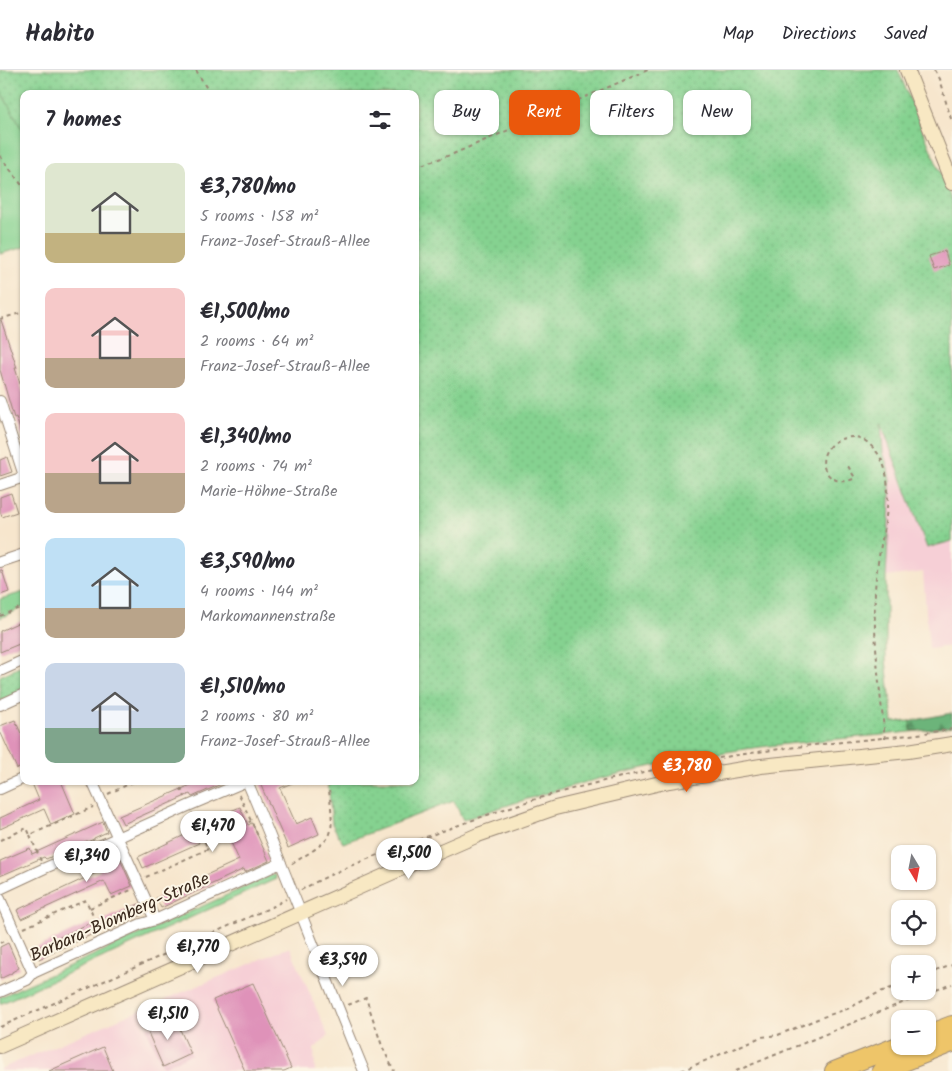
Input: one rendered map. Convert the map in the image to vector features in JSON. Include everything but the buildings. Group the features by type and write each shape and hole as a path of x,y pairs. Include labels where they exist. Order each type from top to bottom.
{"highway":[{"path":"936,1031 952,1025"},
{"path":"881,1071 952,1043"},
{"path":"834,1071 891,1049"}],"street":[{"path":"907,70 952,183"},
{"path":"0,404 20,465"},
{"path":"0,485 20,478"},
{"path":"0,562 20,555"},
{"path":"0,671 20,662"},
{"path":"0,705 20,696"},
{"path":"0,1046 424,858 478,835 555,808 646,786 718,772 908,751 952,744"},
{"path":"0,789 20,780"},
{"path":"94,785 155,920"},
{"path":"0,889 240,785"},
{"path":"249,785 364,1071"},
{"name":"Barbara-Blomberg-Straße","path":"0,992 28,980 33,973 141,924 155,920 282,866"},
{"path":"0,899 33,973"}],"path":[{"path":"196,70 208,90"},
{"path":"419,166 462,151 648,70"},
{"path":"934,70 939,79 952,122"},
{"path":"0,156 20,183"},
{"path":"0,319 20,313"},
{"path":"848,466 855,478 844,481 837,480 831,478 826,473 823,460 832,444 840,439 858,437 872,446 880,456 885,469 888,502 876,578 875,602 876,654 885,738"},
{"path":"0,616 20,608"},
{"path":"30,835 128,785"},
{"path":"90,908 208,849 179,785"},
{"path":"282,866 322,844 330,835 332,824 328,785"},
{"path":"236,787 259,836"},
{"path":"205,842 240,828 262,816"},
{"path":"0,840 27,828 45,868"},
{"path":"15,932 86,900 105,941"},
{"path":"936,971 952,965"},
{"path":"736,1071 952,984"},
{"path":"681,1071 761,1037 778,1035 847,1009 891,988"},
{"path":"339,1009 366,998 382,1046 394,1071"}],"shaded area":[{"path":"881,420 927,548 952,541 952,646 929,649 923,572 886,577 890,481 883,452"},
{"path":"290,947 328,1036 314,1049 315,1071 0,1071 0,1069"}],"green space":[{"path":"0,70 898,70 952,201 952,541 927,548 881,423 883,452 890,481 886,577 886,660 893,722 910,721 911,730 919,731 768,746 690,758 576,785 463,820 454,801 343,843 332,824 328,785 419,785 419,90 20,90 20,126 0,90"},
{"path":"0,90 20,126 20,248 0,254"},
{"path":"20,593 20,609 0,618 0,599"},
{"path":"20,667 20,692 0,701 0,676"},
{"path":"952,713 952,726 919,731 911,730 910,721"},
{"path":"274,874 276,879 0,1004 0,997"}]}
